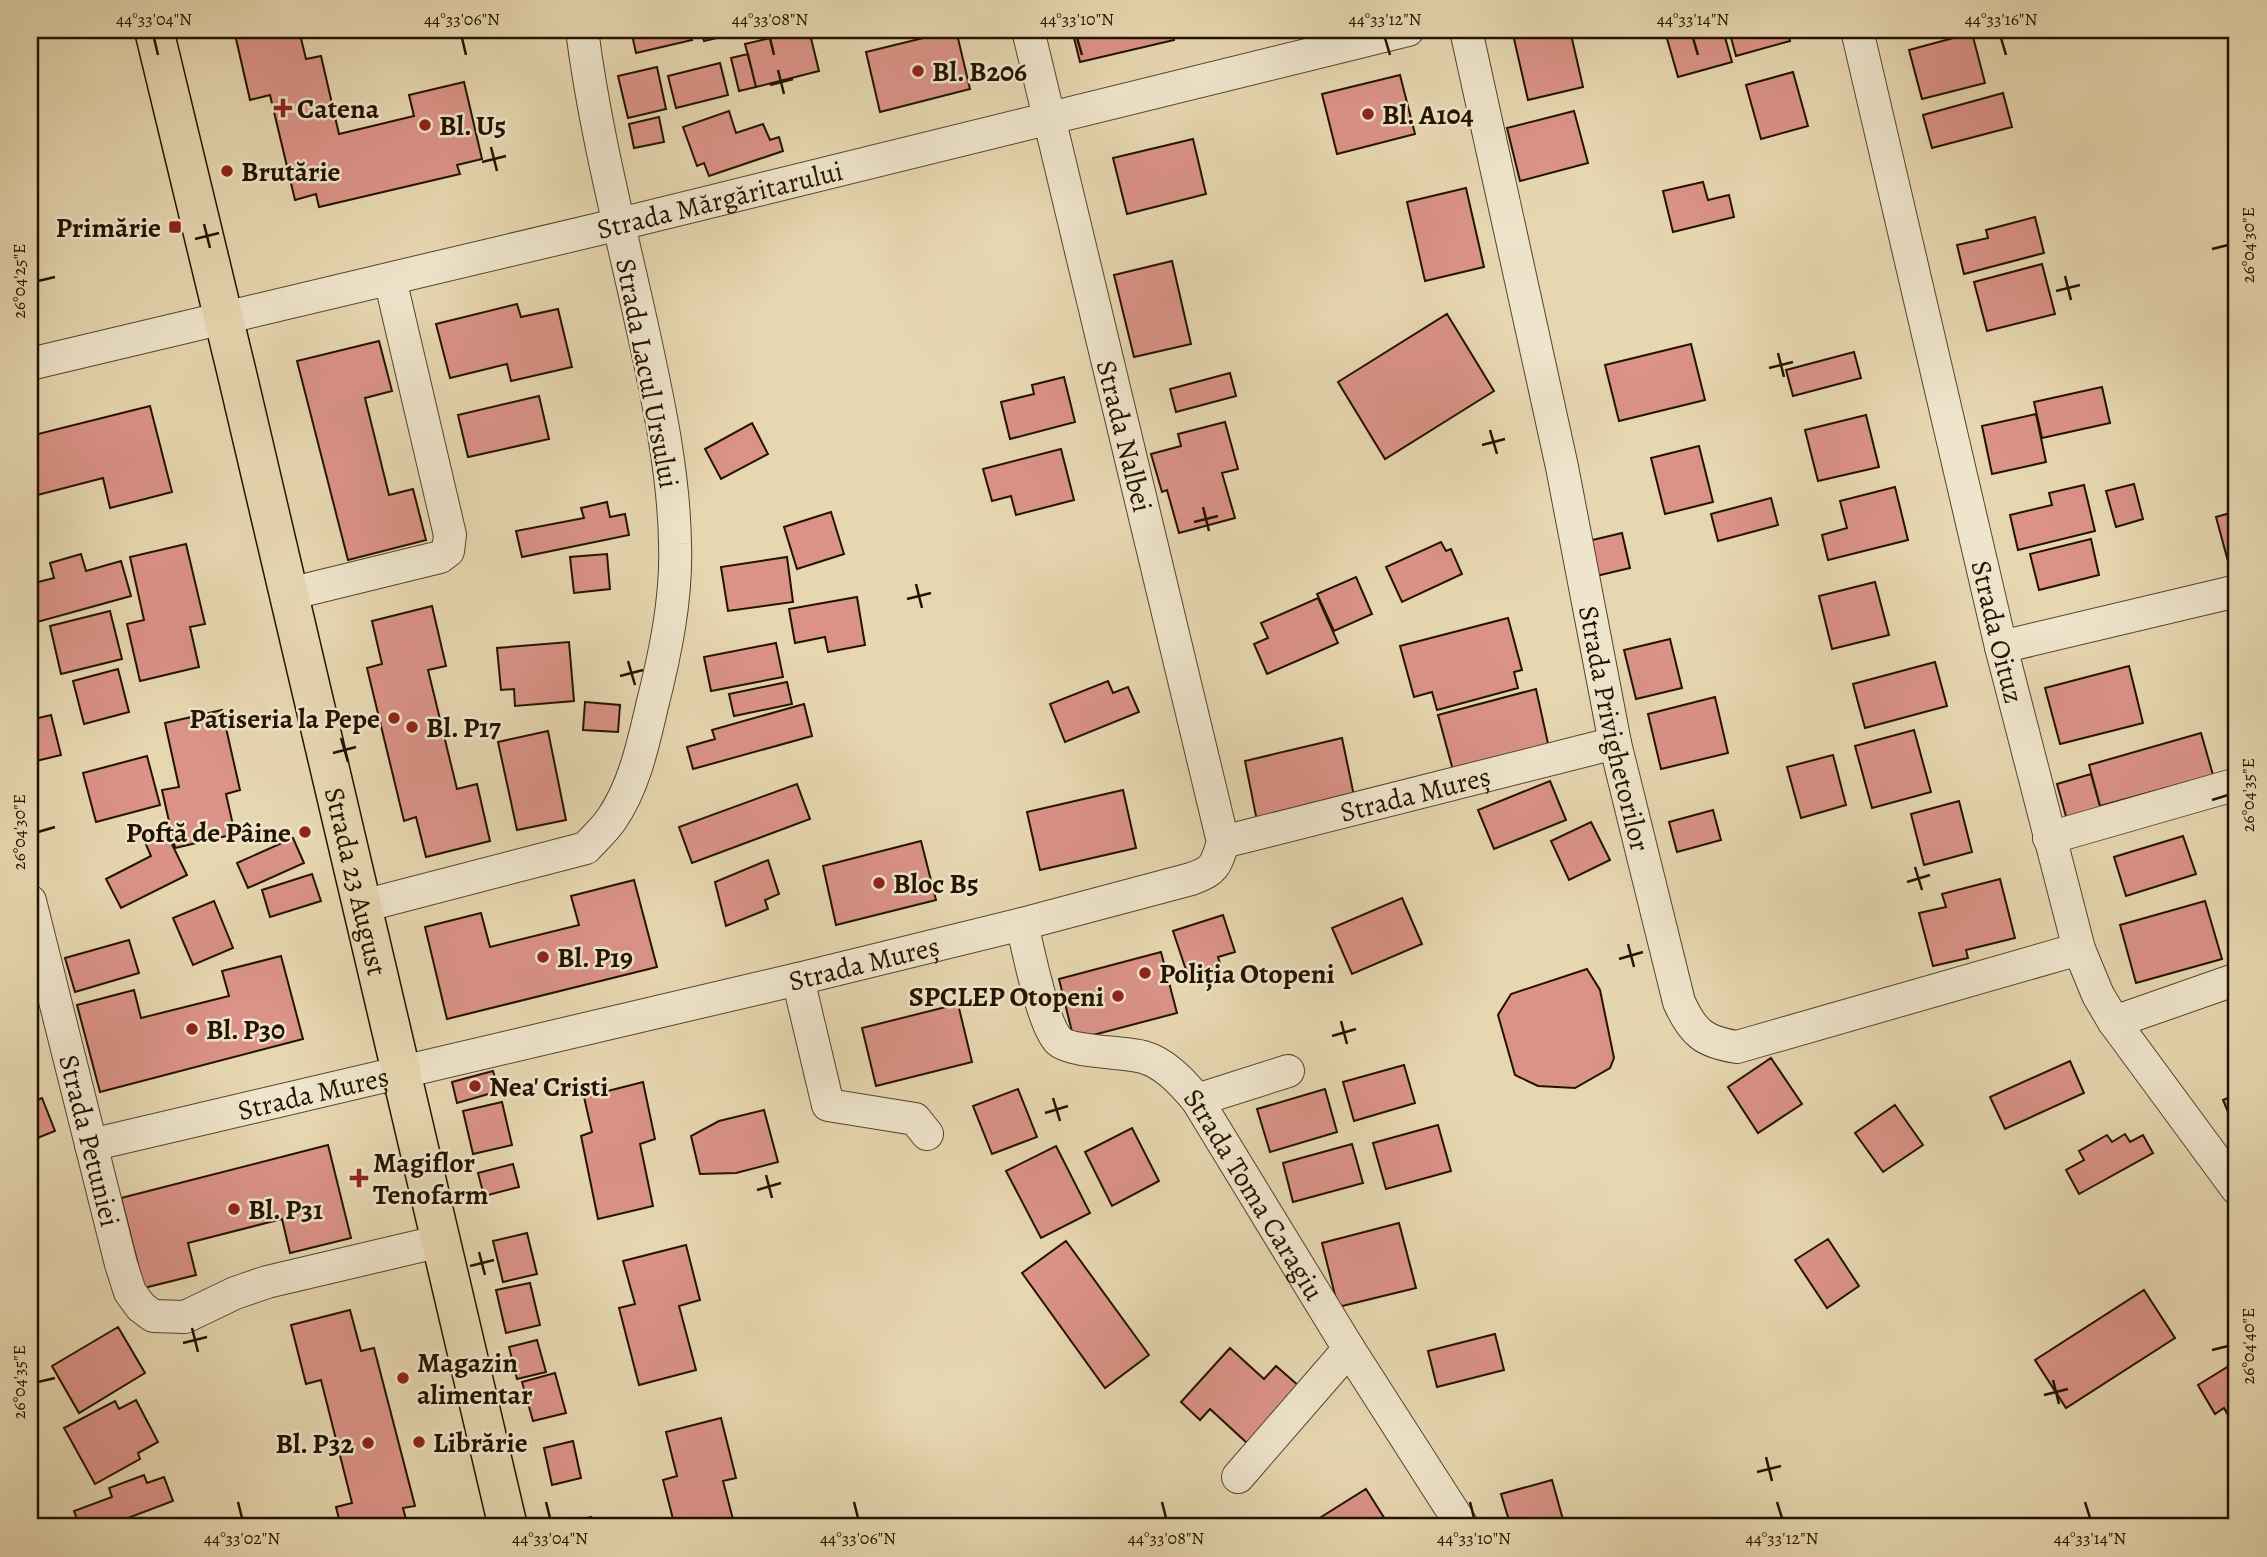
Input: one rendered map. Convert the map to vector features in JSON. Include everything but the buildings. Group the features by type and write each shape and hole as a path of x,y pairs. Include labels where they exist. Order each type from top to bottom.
{"main road":[{"name":"Strada 23 August","path":"154,30 508,1527"}],"street":[{"name":"Strada Lacul Ursului","path":"363,906 586,848 611,821 628,788 660,677 671,609 676,547 672,488 661,412 600,141 582,30"},
{"name":"Strada Nalbei","path":"1028,30 1223,842"},
{"name":"Strada Mărgăritarului","path":"30,364 620,224 1409,30"},
{"name":"Strada Privighetorilor","path":"1466,30 1562,467 1615,743 1679,1002 1688,1021 1699,1034 1717,1044 1737,1047 2078,948"},
{"name":"Strada Oituz","path":"1857,30 2001,648 2078,948 2098,995 2114,1022 2237,1189"},
{"path":"289,594 440,557 448,551 450,535 390,279"},
{"path":"2001,648 2237,591"},
{"name":"Strada Mureș","path":"91,1145 1022,924 1208,874 1217,863 1223,842 1615,743"},
{"path":"2049,838 2237,784"},
{"name":"Strada Petuniei","path":"30,901 130,1292 141,1307 153,1316 185,1317 235,1293 267,1282 441,1241"},
{"name":"Strada Toma Caragiu","path":"1022,924 1049,1025 1059,1042 1072,1048 1146,1057 1177,1077 1197,1100 1349,1349 1463,1527"},
{"path":"798,979 828,1105 915,1119 927,1133"},
{"path":"2114,1022 2237,979"},
{"path":"1197,1100 1288,1071"},
{"path":"1238,1477 1349,1349"}],"place":[{"name":"Bl. B206","path":"918,71"},
{"name":"Catena","path":"283,108"},
{"name":"Bl. A104","path":"1368,114"},
{"name":"Bl. U5","path":"425,125"},
{"name":"Brutărie","path":"227,171"},
{"name":"Primărie","path":"175,227"},
{"name":"Patiseria la Pepe","path":"394,718"},
{"name":"Bl. P17","path":"412,727"},
{"name":"Poftă de Pâine","path":"305,832"},
{"name":"Bloc B5","path":"879,883"},
{"name":"Bl. P19","path":"543,957"},
{"name":"Poliția Otopeni","path":"1145,973"},
{"name":"SPCLEP Otopeni","path":"1118,996"},
{"name":"Bl. P30","path":"192,1029"},
{"name":"Nea' Cristi","path":"475,1086"},
{"name":"Magiflor Tenofarm","path":"359,1178"},
{"name":"Bl. P31","path":"234,1209"},
{"name":"Magazin alimentar","path":"403,1378"},
{"name":"Librărie","path":"419,1442"},
{"name":"Bl. P32","path":"368,1443"}]}
